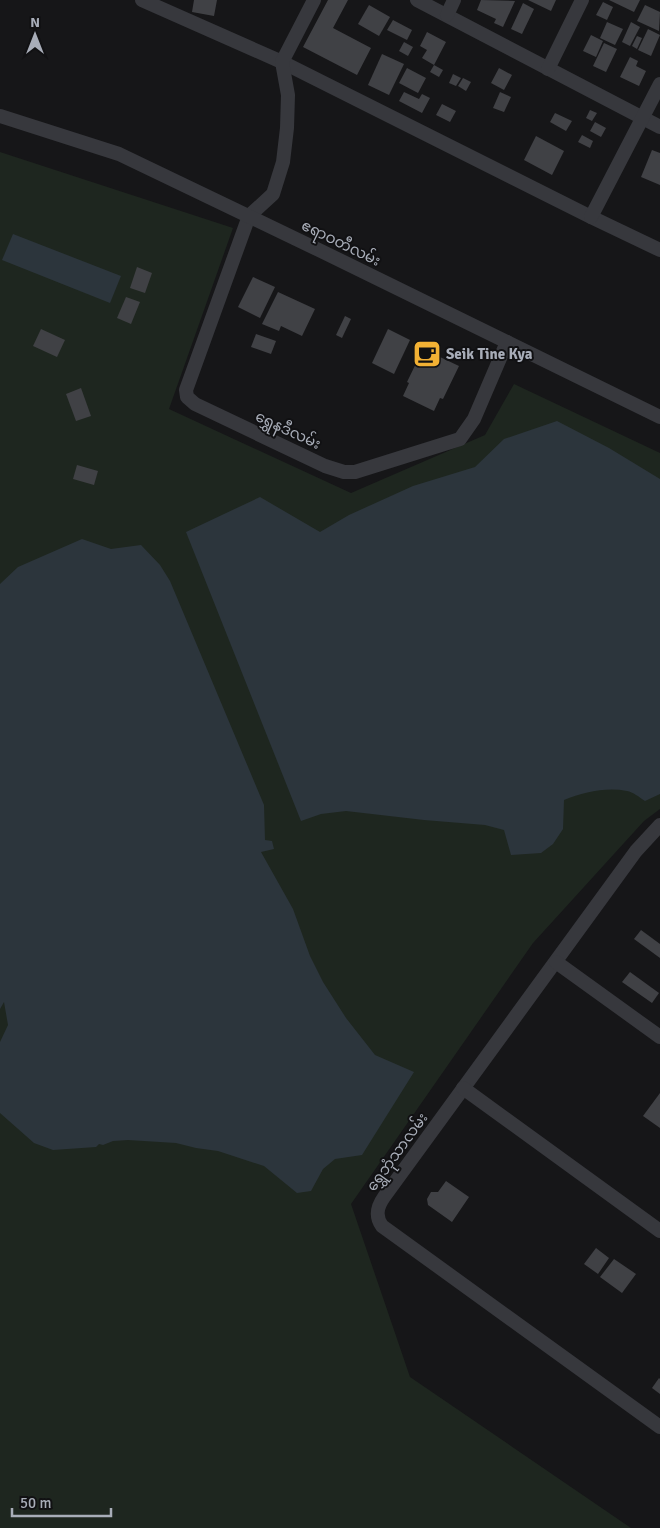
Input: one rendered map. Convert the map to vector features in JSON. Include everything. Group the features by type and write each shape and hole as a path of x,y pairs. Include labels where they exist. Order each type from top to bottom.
{"street":[{"path":"142,0 282,62 660,250"},
{"path":"249,216 273,194 283,162 288,95 282,62 314,0"},
{"path":"417,0 660,127"},
{"path":"447,15 454,0"},
{"path":"548,69 582,0"},
{"path":"591,217 660,84"},
{"name":"ဧရာဝတီလမ်း","path":"0,116 119,154 660,417"},
{"name":"ရွှေနဒီလမ်း","path":"249,216 186,390 187,397 195,404 325,466 344,472 355,472 460,438 474,419 507,342"},
{"name":"ရွှေဘုံသာလမ်း","path":"657,832 636,851 379,1204 377,1216 382,1226 660,1427"},
{"path":"556,962 660,1037"},
{"path":"464,1088 660,1231"}],"shaded area":[{"path":"0,152 233,228 169,409 351,493 485,435 514,384 660,453 660,809 644,821 533,943 351,1204 410,1377 631,1528 0,1528"},
{"path":"13,234 121,276 110,303 2,260"},
{"path":"557,421 609,448 660,479 660,794 645,801 629,792 603,790 564,800 563,829 553,844 541,853 511,855 504,830 485,825 346,811 321,814 301,821 186,532 260,497 320,532 349,515 413,486 475,467 504,439"},
{"path":"82,539 111,549 141,545 160,565 170,581 264,805 265,840 272,841 274,849 261,852 293,909 310,956 323,982 346,1018 375,1055 414,1072 362,1155 335,1159 323,1169 311,1191 297,1193 264,1166 218,1151 176,1143 128,1140 113,1141 103,1145 99,1144 96,1147 53,1150 34,1143 0,1113 0,1042 8,1025 4,1002 0,1009 0,584 18,567"}],"building":[{"path":"194,0 217,0 214,16 192,12"},
{"path":"328,0 348,0 333,28 371,48 357,75 303,47"},
{"path":"481,0 515,1 503,27 494,23 496,19 477,10"},
{"path":"528,0 556,0 551,11"},
{"path":"609,0 640,0 634,12"},
{"path":"603,2 613,7 607,20 596,15"},
{"path":"523,3 534,9 522,34 511,29"},
{"path":"369,5 390,17 379,36 358,24"},
{"path":"645,5 660,12 659,31 637,21"},
{"path":"393,20 412,30 407,40 387,30"},
{"path":"607,22 623,29 615,45 600,38"},
{"path":"631,22 640,27 630,46 622,42"},
{"path":"648,29 660,35 651,56 638,50"},
{"path":"427,32 446,42 434,65 422,58 427,50 420,46"},
{"path":"591,35 603,41 596,57 583,51"},
{"path":"637,36 642,38 637,49 632,46"},
{"path":"404,42 413,47 408,56 399,51"},
{"path":"604,43 617,49 606,72 593,66"},
{"path":"382,54 404,64 389,95 368,85"},
{"path":"630,57 638,61 636,66 646,71 639,86 620,77"},
{"path":"434,65 443,70 439,77 430,72"},
{"path":"407,68 426,78 418,93 399,83"},
{"path":"499,68 512,75 504,90 491,83"},
{"path":"453,74 461,78 456,86 449,83"},
{"path":"463,78 471,82 466,91 458,86"},
{"path":"404,92 419,99 422,94 430,98 422,113 399,101"},
{"path":"500,92 511,97 504,112 493,108"},
{"path":"442,104 456,111 450,122 436,115"},
{"path":"590,110 597,113 592,121 586,118"},
{"path":"555,113 572,121 566,131 550,122"},
{"path":"595,122 606,128 601,137 590,131"},
{"path":"582,135 593,141 590,148 578,142"},
{"path":"536,136 564,151 552,175 524,160"},
{"path":"652,150 660,153 660,185 641,177"},
{"path":"137,267 152,273 145,293 130,288"},
{"path":"253,277 275,287 260,318 238,307"},
{"path":"278,292 315,309 302,336 281,326 279,331 262,324"},
{"path":"126,297 140,302 131,324 117,318"},
{"path":"345,316 351,319 342,338 336,335"},
{"path":"41,329 65,340 57,357 33,346"},
{"path":"388,329 410,340 394,374 372,363"},
{"path":"256,334 276,341 271,354 251,347"},
{"path":"423,349 459,366 443,399 440,398 434,411 403,396 409,383 407,382"},
{"path":"81,388 91,416 76,421 66,394"},
{"path":"77,465 98,471 94,485 73,479"},
{"path":"641,930 660,944 660,958 634,939"},
{"path":"630,972 659,993 652,1003 622,982"},
{"path":"660,1093 660,1128 643,1116"},
{"path":"446,1181 469,1197 452,1222 428,1205 427,1199 431,1192 438,1192"},
{"path":"596,1248 609,1258 598,1274 584,1264"},
{"path":"614,1259 636,1274 622,1293 600,1277"},
{"path":"660,1379 660,1394 652,1388"}],"place":[{"name":"Seik Tine Kya","path":"427,354"}]}
